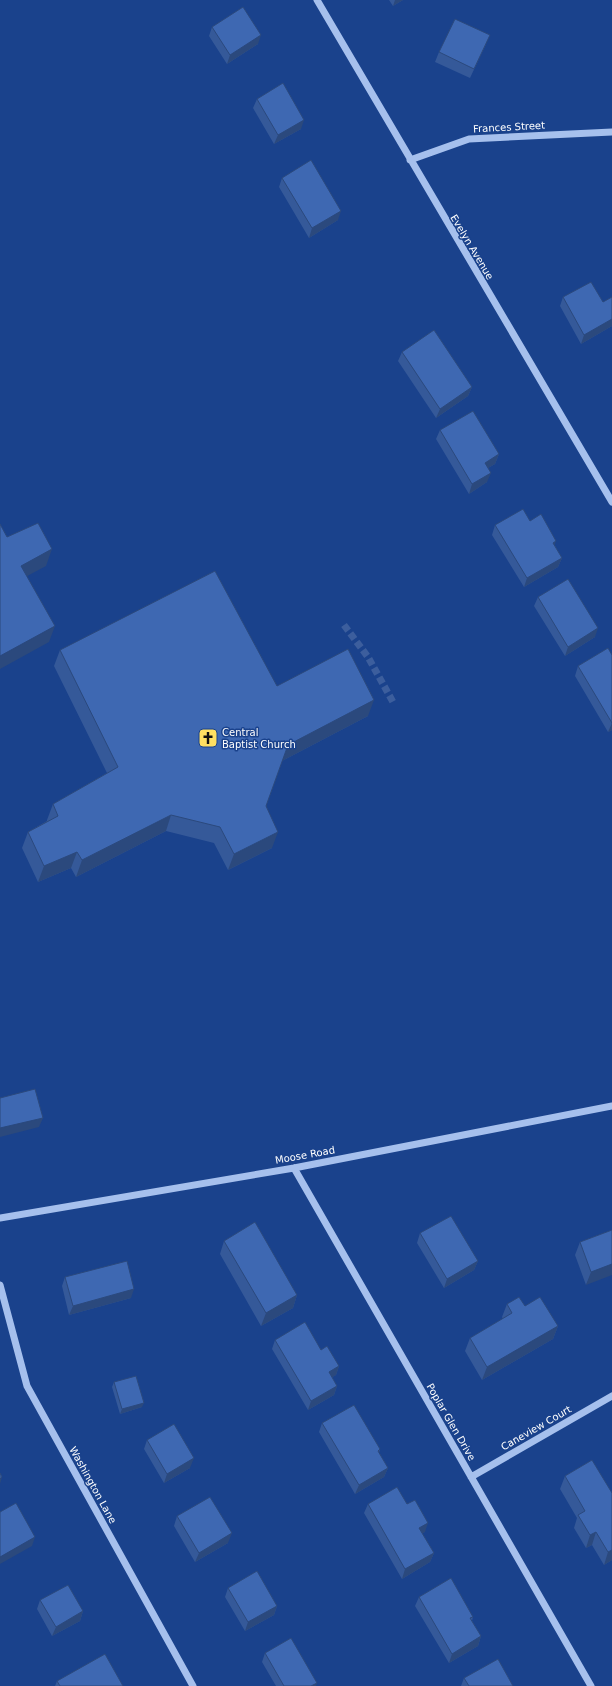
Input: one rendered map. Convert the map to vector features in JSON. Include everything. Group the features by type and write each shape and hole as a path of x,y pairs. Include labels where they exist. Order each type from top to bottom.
{"street":[{"name":"Evelyn Avenue","path":"317,0 612,502"},
{"name":"Frances Street","path":"410,160 469,139 612,132"},
{"name":"Moose Road","path":"0,1218 294,1168 612,1106"},
{"name":"Poplar Glen Drive","path":"294,1168 591,1686"},
{"name":"Washington Lane","path":"0,1285 27,1386 193,1686"},
{"name":"Caneview Court","path":"471,1477 612,1396"}],"building":[{"path":"243,7 261,35 230,55 212,27"},
{"path":"455,19 490,35 474,69 439,52"},
{"path":"283,83 304,120 278,135 257,99"},
{"path":"311,160 341,211 312,228 282,178"},
{"path":"591,282 603,302 612,297 612,319 584,335 563,297"},
{"path":"434,330 472,387 440,409 402,352"},
{"path":"473,411 499,454 485,463 491,473 472,484 440,430"},
{"path":"523,509 530,521 541,514 556,541 553,543 562,558 527,578 495,525"},
{"path":"38,523 52,549 21,566 55,626 0,656 0,524 7,537"},
{"name":"Central Baptist Church","path":"215,571 277,686 348,649 374,700 288,745 266,806 278,832 234,854 220,827 171,815 82,860 77,852 44,866 28,832 58,816 53,804 118,767 60,650"},
{"path":"568,579 598,628 568,647 538,597"},
{"path":"608,648 612,655 612,723 578,666"},
{"path":"35,1089 43,1118 0,1128 0,1098"},
{"path":"451,1216 478,1261 447,1279 420,1233"},
{"path":"255,1222 297,1295 266,1313 224,1241"},
{"path":"612,1230 612,1264 591,1272 580,1242"},
{"path":"127,1261 134,1289 73,1306 65,1277"},
{"path":"519,1297 525,1306 540,1297 558,1326 487,1367 470,1338 512,1313 507,1304"},
{"path":"305,1322 321,1350 327,1346 339,1366 329,1372 337,1386 311,1401 275,1340"},
{"path":"136,1376 144,1403 122,1409 114,1382"},
{"path":"354,1405 380,1449 378,1451 388,1468 359,1485 322,1423"},
{"path":"174,1424 194,1458 167,1474 147,1440"},
{"path":"592,1460 612,1493 612,1550 608,1552 596,1532 590,1535 578,1515 585,1511 565,1476"},
{"path":"397,1487 407,1504 415,1500 428,1523 419,1528 434,1553 405,1569 368,1504"},
{"path":"210,1497 232,1533 199,1553 177,1516"},
{"path":"16,1503 35,1537 0,1557 0,1512"},
{"path":"257,1571 277,1606 248,1622 228,1588"},
{"path":"451,1578 473,1617 470,1618 481,1636 452,1654 419,1597"},
{"path":"68,1585 83,1611 56,1627 40,1600"},
{"path":"291,1638 317,1683 311,1686 284,1686 265,1653"},
{"path":"105,1654 123,1686 60,1686 57,1681"},
{"path":"498,1659 513,1686 469,1686 464,1678"}],"tunnel":[{"path":"344,625 368,657 393,702"}],"place":[{"name":"Central Baptist Church","path":"208,738"}]}
